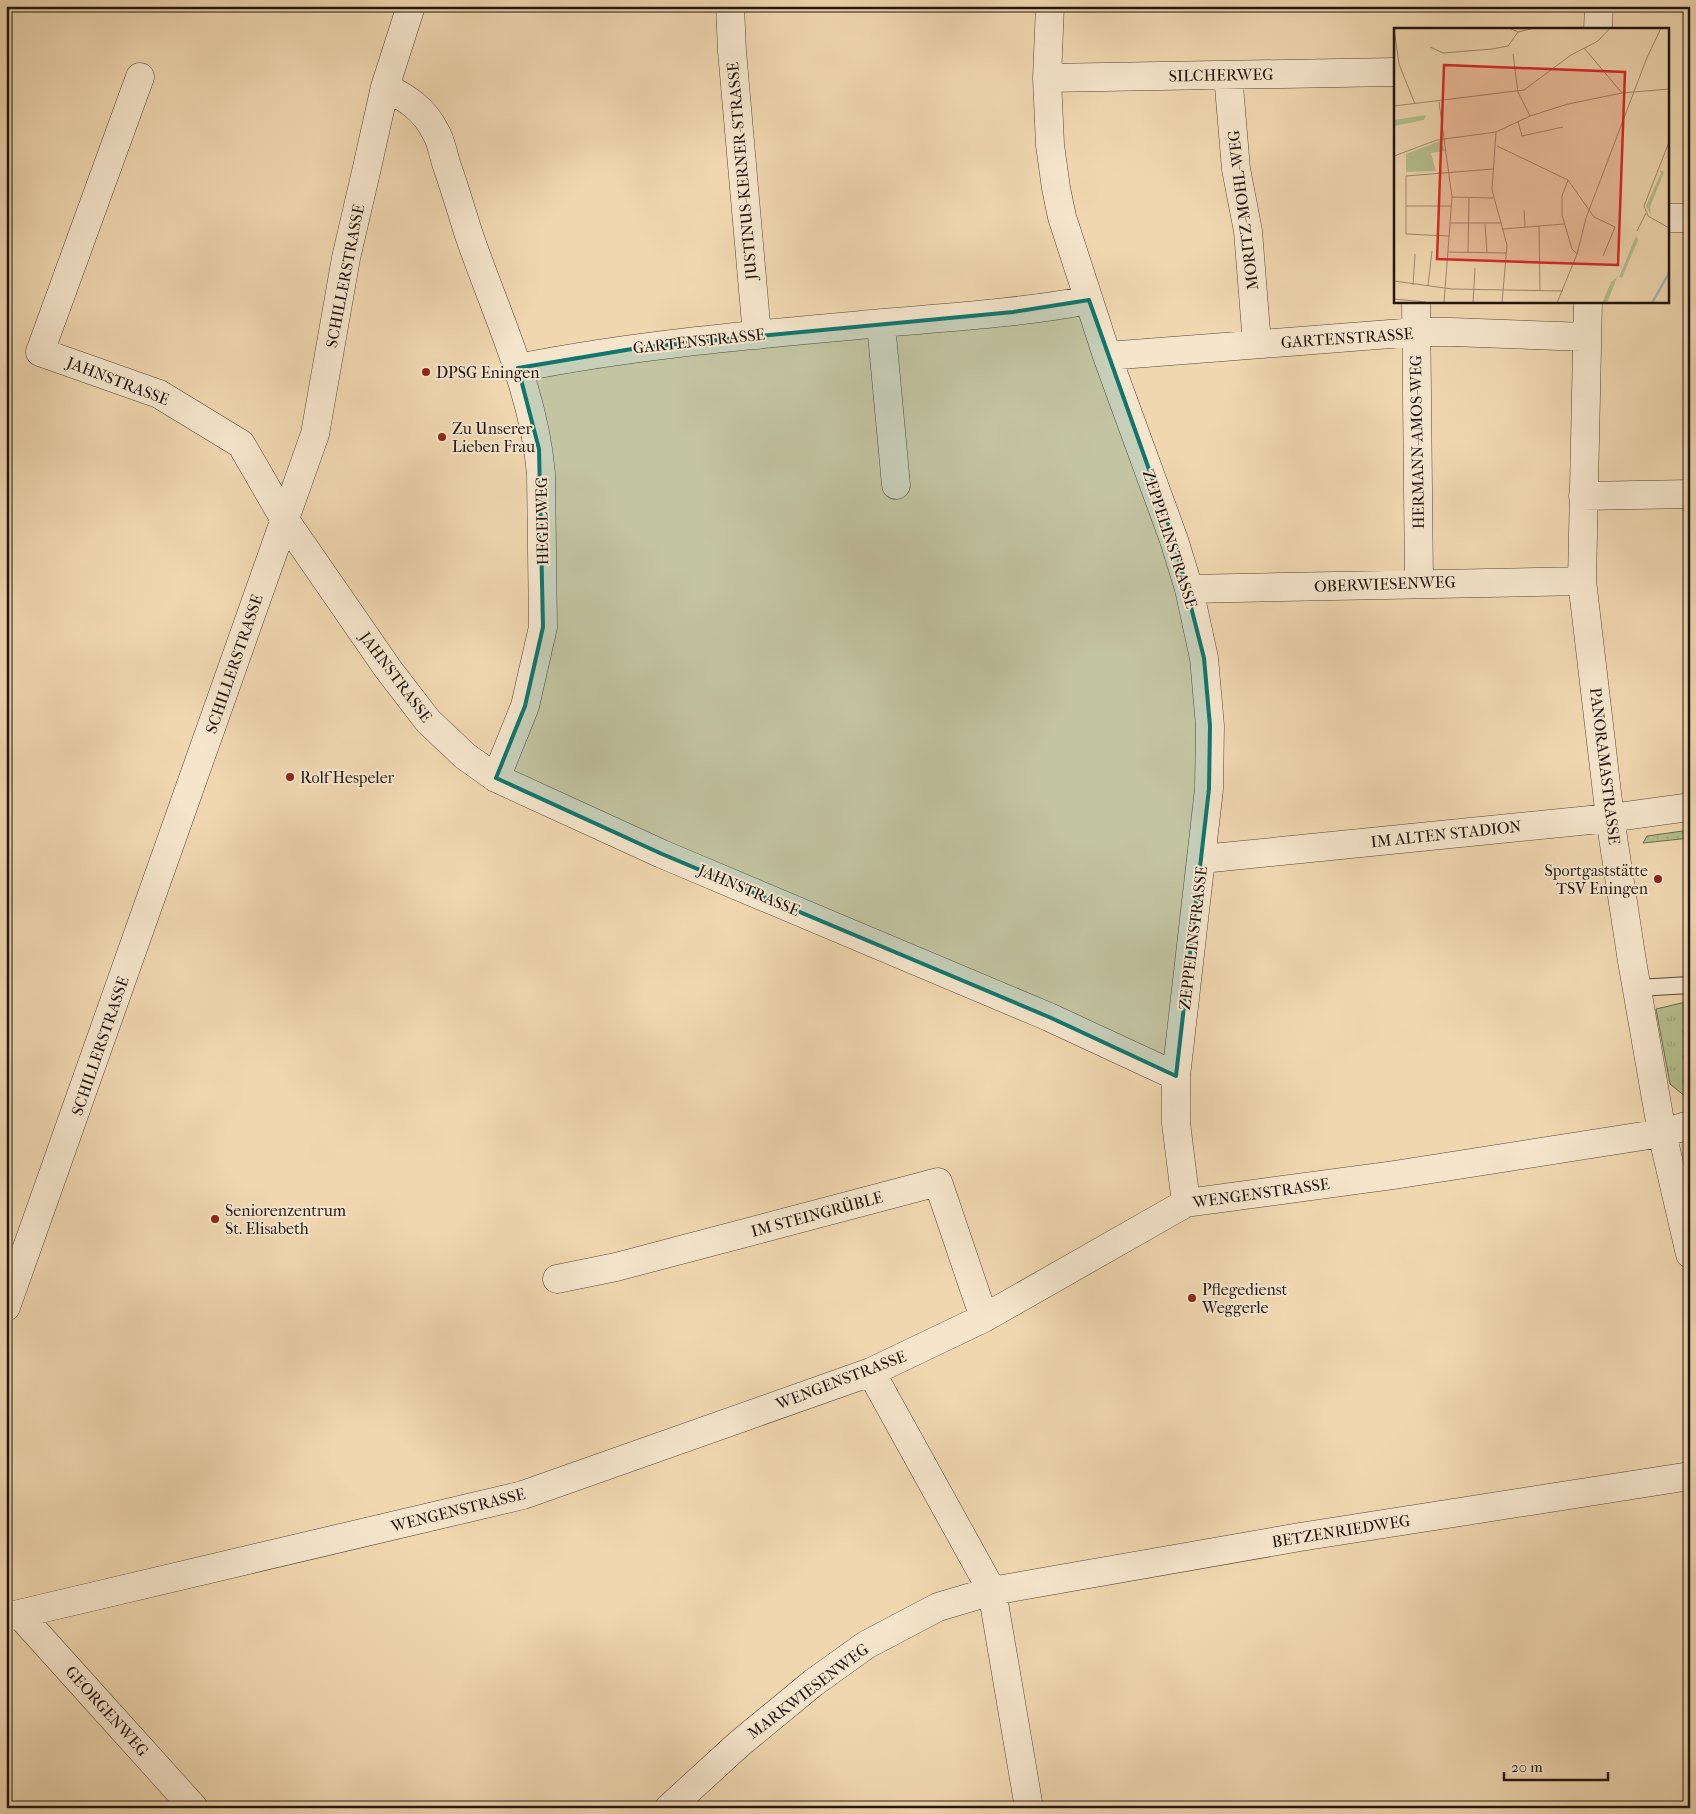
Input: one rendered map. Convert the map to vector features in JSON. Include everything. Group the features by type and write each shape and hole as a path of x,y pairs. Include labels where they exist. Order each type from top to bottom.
{"street":[{"name":"SCHILLERSTRASSE","path":"6,1307 315,434 346,258 385,87 411,6"},
{"name":"JUSTINUS-KERNER-STRASSE","path":"730,6 732,51 757,335"},
{"name":"ZEPPELINSTRASSE","path":"1050,6 1047,78 1050,145 1056,188 1070,246 1107,356 1174,540 1189,589 1204,658 1210,726 1210,789 1176,1076 1176,1123 1186,1203"},
{"path":"1598,28 1599,6"},
{"name":"SILCHERWEG","path":"1047,78 1394,72"},
{"name":"MORITZ-MOHL-WEG","path":"1228,75 1236,169 1248,231 1257,344"},
{"name":"JAHNSTRASSE","path":"140,77 40,352 159,394 241,444 285,520 388,669 428,722 465,756 496,778 662,854 1049,1017 1176,1076"},
{"name":"HEGELWEG","path":"385,87 406,98 424,113 436,132 469,233 518,368 535,427 539,449 544,627 525,706 496,778"},
{"path":"1668,218 1690,218"},
{"name":"GARTENSTRASSE","path":"518,368 644,347 1012,312 1089,300"},
{"name":"HERMANN-AMOS-WEG","path":"1416,302 1419,583"},
{"name":"PANORAMASTRASSE","path":"1588,302 1582,581 1610,818 1636,988 1662,1133 1690,1254"},
{"path":"881,324 896,485"},
{"name":"GARTENSTRASSE","path":"1107,356 1416,332 1588,337"},
{"path":"1584,496 1690,494"},
{"name":"OBERWIESENWEG","path":"1189,589 1582,581"},
{"name":"IM ALTEN STADION","path":"1202,859 1610,818 1690,808"},
{"name":"WENGENSTRASSE","path":"13,1616 523,1495 871,1372 984,1318 1186,1203 1394,1176 1662,1133 1690,1125"},
{"name":"IM STEINGRÜBLE","path":"557,1279 616,1267 938,1182 984,1318"},
{"path":"871,1372 992,1591 1029,1808"},
{"name":"BETZENRIEDWEG","path":"992,1591 1300,1537 1690,1476"},
{"name":"MARKWIESENWEG","path":"670,1808 739,1744 813,1683 866,1646 938,1607 992,1591"},
{"name":"GEORGENWEG","path":"13,1616 194,1808"}],"lane":[{"path":"1636,988 1690,985"}],"highlighted area":[{"path":"1089,300 1174,540 1204,658 1210,726 1209,789 1176,1076 1049,1017 662,854 496,778 525,706 543,627 539,449 518,368 644,347 1013,312"}],"green space":[{"path":"1690,830 1690,838 1643,843 1647,836"},
{"path":"1690,1001 1690,1098 1670,1084 1656,1009"}],"place":[{"name":"DPSG Eningen","path":"426,372"},
{"name":"Zu Unserer Lieben Frau","path":"442,437"},
{"name":"Rolf Hespeler","path":"290,777"},
{"name":"Sportgaststätte TSV Eningen","path":"1658,879"},
{"name":"Seniorenzentrum St. Elisabeth","path":"215,1219"},
{"name":"Pflegedienst Weggerle","path":"1192,1298"}]}
